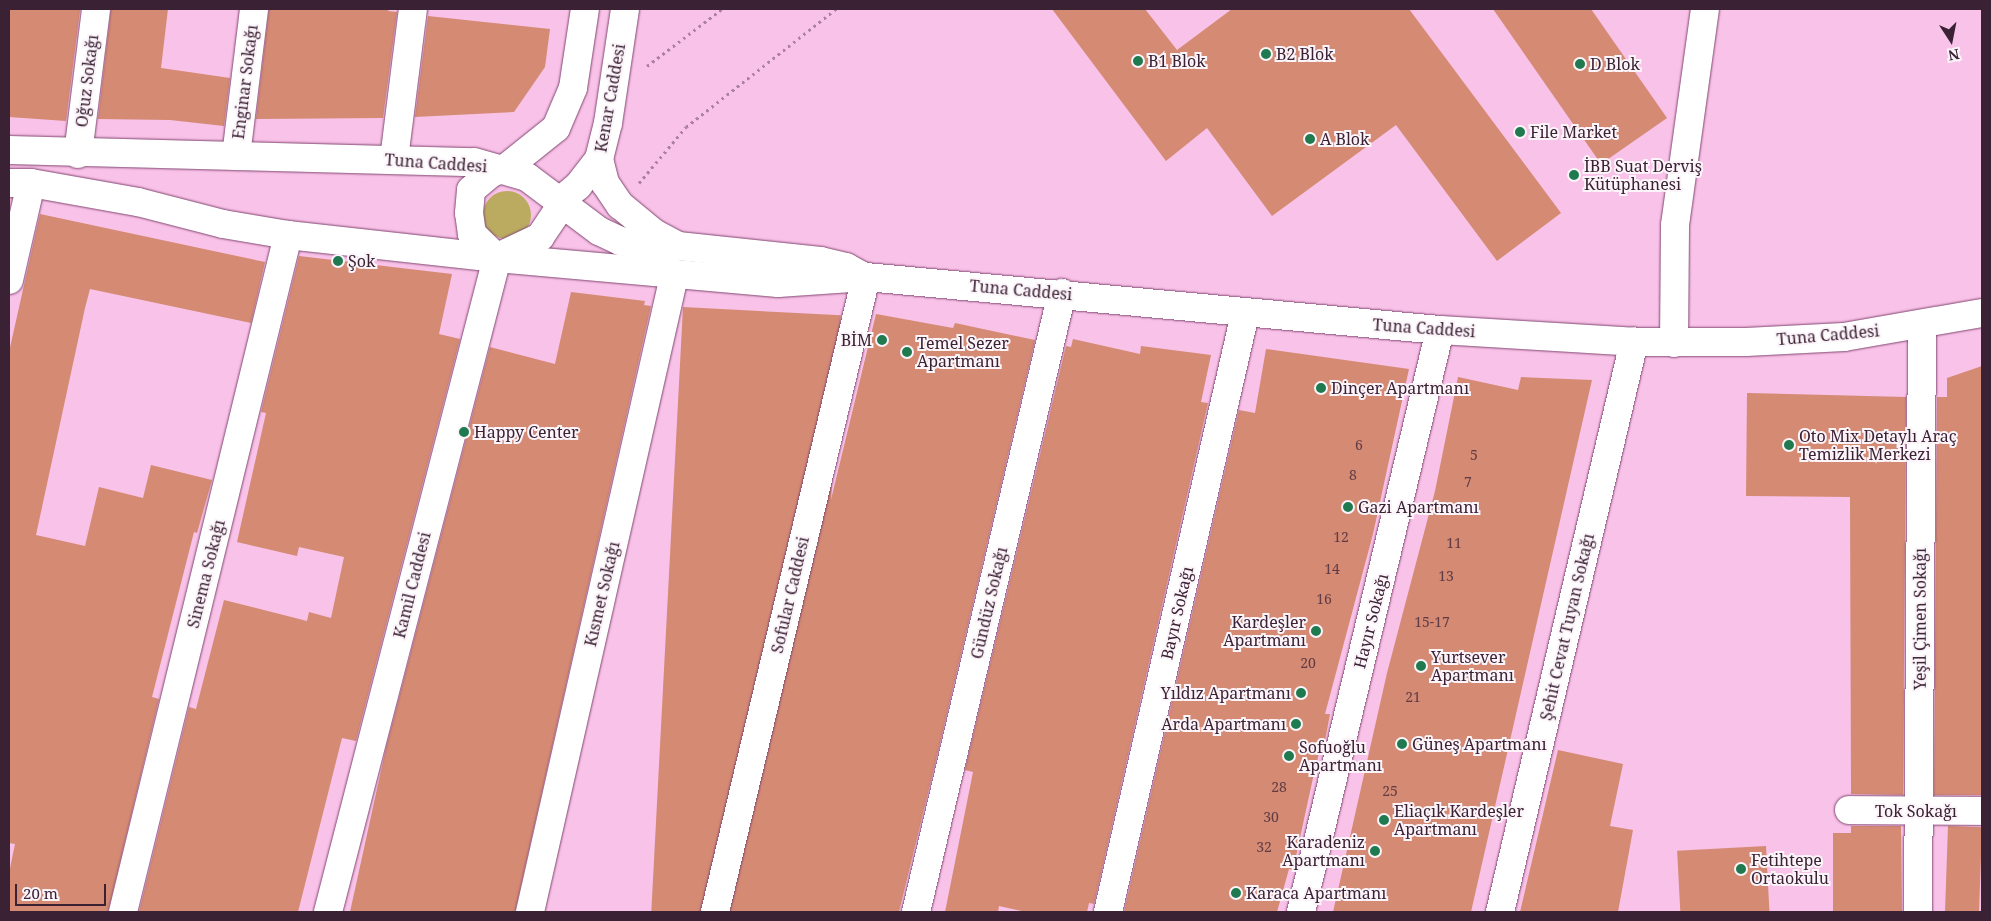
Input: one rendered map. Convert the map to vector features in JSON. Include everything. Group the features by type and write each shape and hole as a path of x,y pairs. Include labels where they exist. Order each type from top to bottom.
{"street":[{"name":"Oğuz Sokağı","path":"78,154 96,9"},
{"name":"Enginar Sokağı","path":"236,156 254,9"},
{"path":"394,159 413,9"},
{"path":"560,201 558,212 540,236 496,258 472,234 469,200 471,190 481,180 506,168 556,128 573,88 585,9"},
{"name":"Kenar Caddesi","path":"560,201 578,186 599,159 608,123 625,9"},
{"path":"1674,343 1675,225 1705,9"},
{"name":"Tuna Caddesi","path":"9,150 78,154 474,162 506,168 527,177 600,231 620,241 655,247 678,246 820,261 846,267 866,277"},
{"path":"599,159 605,183 620,206 654,234 678,246"},
{"name":"Tuna Caddesi","path":"20,183 138,202 224,224 288,235 496,258 674,276 778,283 866,277 1062,293 1245,314 1440,330 1674,343 1844,337 1922,325 1982,313"},
{"path":"9,280 20,183"},
{"name":"Sinema Sokağı","path":"123,912 288,235"},
{"name":"Kamil Caddesi","path":"328,912 496,258"},
{"name":"Kısmet Sokağı","path":"530,912 674,276"},
{"name":"Sofular Caddesi","path":"715,912 866,277"},
{"name":"Gündüz Sokağı","path":"916,912 1062,293"},
{"name":"Bayır Sokağı","path":"1108,912 1245,314"},
{"name":"Yeşil Çimen Sokağı","path":"1918,912 1922,325"},
{"name":"Hayır Sokağı","path":"1302,912 1440,330"},
{"name":"Şehit Cevat Tuyan Sokağı","path":"1500,912 1634,342"},
{"name":"Tok Sokağı","path":"1849,810 1982,811"}],"path":[{"path":"643,70 722,9"},
{"path":"638,184 686,127 836,9"}],"shaded area":[{"path":"502,191 512,191 521,195 527,201 530,206 530,224 521,235 512,239 502,239 493,235 487,229 483,220 483,210 487,201 493,195"}],"building":[{"path":"9,9 80,10 66,121 9,117"},
{"path":"111,9 168,9 161,68 230,78 224,126 170,120 98,119"},
{"path":"269,9 389,9 388,11 397,12 383,118 256,119"},
{"path":"1052,9 1145,9 1177,50 1232,9 1409,9 1561,213 1497,261 1396,125 1272,216 1207,128 1166,161"},
{"name":"D Blok","path":"1493,9 1591,9 1667,118 1601,164"},
{"path":"428,16 550,29 545,67 514,112 415,117"},
{"path":"40,214 265,262 251,323 90,289 85,308 36,535 85,546 99,487 143,498 151,465 212,480 197,533 194,532 152,697 159,699 108,912 9,912 9,873 15,844 9,843 9,352"},
{"path":"299,256 452,274 439,334 460,339 356,741 342,738 298,912 139,912 189,707 196,709 224,600 307,621 309,612 331,618 344,557 299,547 297,556 237,542 266,413 261,412"},
{"path":"571,292 645,301 644,305 651,306 515,912 350,912 386,748 490,347 555,364"},
{"path":"683,307 841,315 810,912 651,912"},
{"path":"876,314 953,328 955,323 1035,340 935,764 899,912 731,912"},
{"path":"1073,339 1140,354 1141,346 1211,355 1201,402 1208,403 1094,904 1089,903 1087,912 1026,912 999,906 998,912 945,912 973,772 965,770 1066,346 1071,347"},
{"path":"1266,349 1409,369 1373,534 1325,714 1330,714 1324,746 1321,745 1293,870 1289,869 1277,912 1124,912 1239,410 1255,413"},
{"path":"1982,366 1982,795 1934,795 1937,397 1947,397 1947,378"},
{"path":"1458,377 1518,390 1521,377 1592,380 1471,912 1333,912 1387,673 1435,491"},
{"path":"1747,393 1906,397 1903,795 1851,794 1850,497 1746,496"},
{"path":"1558,750 1623,764 1610,826 1633,830 1618,912 1520,912"},
{"path":"1851,826 1901,826 1902,912 1833,912 1833,833 1851,833"},
{"path":"1948,826 1982,827 1979,912 1945,912"},
{"path":"1766,846 1769,912 1680,912 1677,851"}],"place":[{"name":"B2 Blok","path":"1266,54"},
{"name":"B1 Blok","path":"1138,61"},
{"name":"D Blok","path":"1580,64"},
{"name":"File Market","path":"1520,132"},
{"name":"A Blok","path":"1310,139"},
{"name":"İBB Suat Derviş Kütüphanesi","path":"1574,175"},
{"name":"Şok","path":"338,261"},
{"name":"BİM","path":"882,340"},
{"name":"Temel Sezer Apartmanı","path":"907,352"},
{"name":"Dinçer Apartmanı","path":"1321,388"},
{"name":"Happy Center","path":"464,432"},
{"name":"Oto Mix Detaylı Araç Temizlik Merkezi","path":"1789,445"},
{"name":"Gazi Apartmanı","path":"1348,507"},
{"name":"Kardeşler Apartmanı","path":"1316,631"},
{"name":"Yurtsever Apartmanı","path":"1421,666"},
{"name":"Yıldız Apartmanı","path":"1301,693"},
{"name":"Arda Apartmanı","path":"1296,724"},
{"name":"Güneş Apartmanı","path":"1402,744"},
{"name":"Sofuoğlu Apartmanı","path":"1289,756"},
{"name":"Eliaçık Kardeşler Apartmanı","path":"1384,820"},
{"name":"Karadeniz Apartmanı","path":"1375,851"},
{"name":"Fetihtepe Ortaokulu","path":"1741,869"},
{"name":"Karaca Apartmanı","path":"1236,893"}]}
